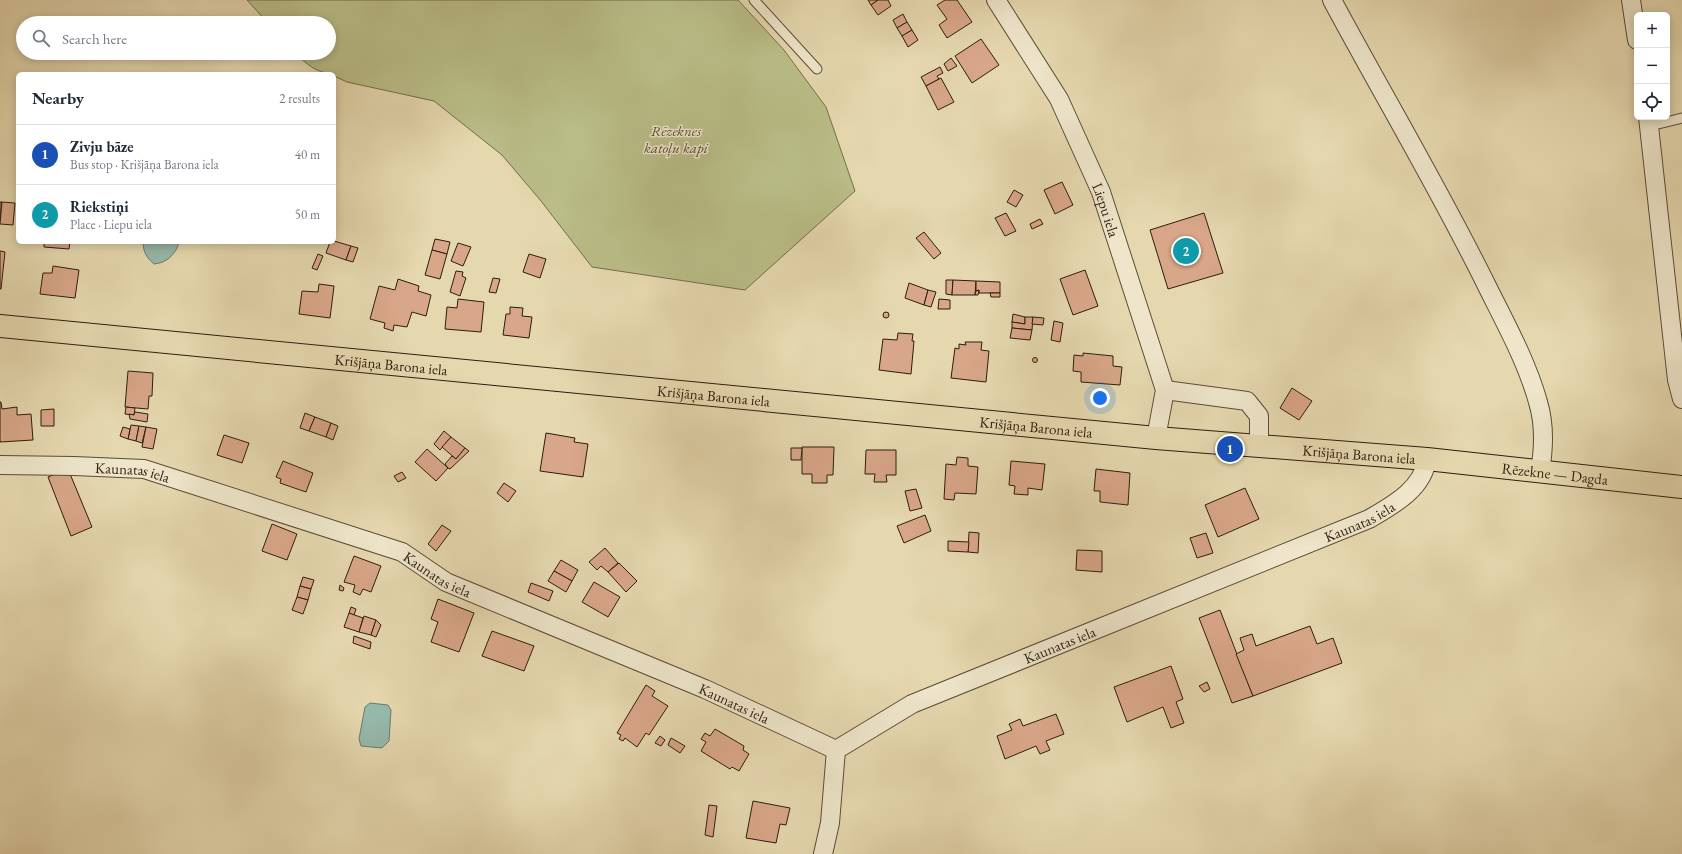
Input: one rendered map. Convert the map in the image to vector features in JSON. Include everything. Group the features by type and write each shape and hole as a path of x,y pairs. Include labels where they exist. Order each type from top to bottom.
{"main road":[{"name":"Krišjāņa Barona iela","path":"0,326 1156,438 1427,460"},
{"name":"Rēzekne — Dagda","path":"1427,460 1682,487"}],"street":[{"name":"Liepu iela","path":"996,0 1059,99 1101,192 1165,390 1156,438"},
{"path":"1332,0 1413,145 1471,255 1528,372 1539,403 1544,439 1540,471"},
{"path":"1631,0 1634,20"},
{"path":"1649,122 1677,380 1682,398"},
{"path":"1165,390 1247,401 1259,416 1259,446"},
{"name":"Kaunatas iela","path":"0,465 144,469 402,552 446,582 705,689 836,750 912,704 1370,519 1394,504 1414,487 1426,469 1427,460"},
{"path":"824,854 830,823 836,750"}],"lane":[{"path":"754,0 817,69"},
{"path":"1649,122 1682,118"}],"green space":[{"name":"Rēzeknes katoļu kapi","path":"247,0 738,0 784,50 826,107 855,191 745,290 592,267 541,201 502,155 434,101 347,82 336,77 336,72 323,72 313,68 304,61 303,60 336,60 336,16 262,16"}],"shaded area":[{"path":"143,244 178,244 176,250 167,260 154,264 149,259"},
{"path":"370,703 388,705 391,710 389,741 382,748 361,746 359,739 365,707"}],"building":[{"path":"868,0 878,0 871,5"},
{"path":"878,0 888,0 891,6 878,15 871,5"},
{"path":"945,0 957,0 972,22 947,38 939,25 947,19 937,5"},
{"path":"903,14 907,22 897,28 893,20"},
{"path":"907,22 912,30 902,36 897,28"},
{"path":"912,30 918,40 908,47 902,36"},
{"path":"981,39 999,65 972,83 955,56"},
{"path":"951,58 957,66 948,71 944,64"},
{"path":"940,67 943,73 937,76 939,79 926,86 921,77"},
{"path":"941,78 954,102 938,110 926,86"},
{"path":"1062,182 1073,205 1055,214 1044,190"},
{"path":"1014,190 1023,195 1016,207 1007,202"},
{"path":"0,202 2,202 0,222"},
{"path":"2,202 15,203 13,225 0,224"},
{"path":"1006,213 1016,231 1005,236 995,218"},
{"path":"1204,213 1223,273 1168,289 1150,230"},
{"path":"1040,219 1043,224 1032,229 1030,224"},
{"path":"924,232 941,253 934,259 916,238"},
{"path":"435,239 450,242 447,254 432,250"},
{"path":"336,242 351,246 346,260 326,253 329,244 336,244"},
{"path":"458,243 471,247 463,266 451,261"},
{"path":"44,244 70,244 69,249 44,247"},
{"path":"351,246 358,248 353,262 346,260"},
{"path":"432,250 447,254 440,279 425,275"},
{"path":"0,251 5,252 1,289 0,289"},
{"path":"318,254 323,256 317,270 312,268"},
{"path":"529,254 546,259 540,278 523,272"},
{"path":"53,266 79,270 75,298 40,294 43,273 52,273"},
{"path":"1085,270 1098,306 1073,315 1060,279"},
{"path":"456,271 463,272 462,276 466,278 460,296 450,292"},
{"path":"493,278 500,279 496,293 489,292"},
{"path":"398,279 419,286 418,291 431,295 426,316 412,312 407,327 394,325 393,331 384,328 385,323 370,319 379,286 395,290"},
{"path":"946,280 953,280 952,295 946,294"},
{"path":"953,280 976,281 975,295 952,295"},
{"path":"976,281 1000,282 1000,293 979,293 979,290 976,291"},
{"path":"909,283 928,290 924,305 905,298"},
{"path":"319,284 334,286 330,318 299,314 302,291 318,292"},
{"path":"928,290 936,292 931,307 924,305"},
{"path":"979,290 978,295 975,295 976,291"},
{"path":"990,293 1000,293 1000,297 991,297"},
{"path":"458,299 484,302 481,332 445,329 447,307 457,308"},
{"path":"939,299 950,300 950,309 938,309"},
{"path":"510,307 523,308 522,316 532,317 529,338 503,335 506,314 510,314"},
{"path":"886,312 889,315 886,318 883,315"},
{"path":"1013,314 1025,317 1025,324 1012,322"},
{"path":"1025,317 1033,317 1032,330 1012,328 1012,322 1025,324"},
{"path":"1033,317 1044,318 1043,325 1032,324"},
{"path":"1054,321 1063,323 1060,342 1051,340"},
{"path":"1012,328 1032,330 1030,340 1010,338"},
{"path":"898,333 913,334 912,341 914,341 911,374 879,370 883,339 897,340"},
{"path":"965,342 982,342 981,350 989,351 986,382 951,378 955,348 959,349 959,344 966,345"},
{"path":"1083,353 1113,356 1113,366 1122,367 1120,385 1081,382 1081,372 1073,371 1074,355 1083,356"},
{"path":"1033,358 1037,358 1037,362 1033,362"},
{"path":"128,371 153,373 152,396 149,396 148,409 125,407"},
{"path":"1292,388 1312,401 1299,420 1280,408"},
{"path":"0,402 2,409 17,407 17,415 31,414 33,440 0,442"},
{"path":"126,407 135,408 134,415 125,414"},
{"path":"54,409 54,426 41,426 41,410"},
{"path":"135,412 148,414 147,422 130,419 129,414 134,415"},
{"path":"305,413 315,417 309,431 300,428"},
{"path":"315,417 331,423 326,437 309,431"},
{"path":"331,423 338,426 333,440 326,437"},
{"path":"131,425 139,426 136,441 128,439"},
{"path":"139,426 146,427 142,443 136,441"},
{"path":"123,427 130,429 128,439 120,436"},
{"path":"146,427 157,429 153,449 142,447"},
{"path":"444,431 451,437 440,450 434,444"},
{"path":"546,433 575,438 574,442 588,444 583,477 540,471"},
{"path":"224,435 249,443 242,463 217,455"},
{"path":"451,437 465,448 456,459 442,447"},
{"path":"802,447 834,447 833,475 827,475 827,483 812,483 812,474 802,474"},
{"path":"465,448 469,451 450,469 448,468 445,464 452,456 456,459"},
{"path":"791,448 802,448 801,460 791,460"},
{"path":"427,449 448,468 436,481 415,462"},
{"path":"866,450 896,450 896,475 886,475 887,482 874,482 875,474 865,474"},
{"path":"957,457 968,458 968,466 978,467 976,494 955,493 954,500 944,499 946,464 956,465"},
{"path":"283,461 313,473 306,492 280,483 281,479 276,477"},
{"path":"1011,461 1045,464 1042,490 1028,488 1028,495 1014,494 1015,486 1009,485"},
{"path":"68,469 92,527 71,536 48,477"},
{"path":"1096,469 1130,473 1128,505 1100,502 1100,491 1094,491"},
{"path":"402,472 406,478 398,482 394,476"},
{"path":"504,483 516,491 508,502 497,493"},
{"path":"1245,488 1259,519 1218,537 1205,505"},
{"path":"916,489 922,508 910,511 905,491"},
{"path":"925,515 931,531 904,543 897,526"},
{"path":"272,524 297,534 287,560 262,551"},
{"path":"442,525 451,531 436,551 428,544"},
{"path":"969,532 979,533 978,553 968,552"},
{"path":"1206,533 1213,553 1197,558 1190,538"},
{"path":"948,541 969,542 968,552 948,551"},
{"path":"605,548 618,563 608,572 601,566 597,570 589,562"},
{"path":"1077,550 1102,551 1102,572 1076,570"},
{"path":"354,556 381,566 371,592 363,589 360,595 353,592 355,585 344,582"},
{"path":"561,560 578,570 572,581 554,571"},
{"path":"619,563 637,581 626,592 608,572"},
{"path":"554,571 572,581 566,592 548,581"},
{"path":"303,577 314,580 311,589 300,586"},
{"path":"594,582 620,597 608,617 582,602"},
{"path":"531,583 553,591 549,601 528,592"},
{"path":"340,585 344,588 343,591 339,590"},
{"path":"300,586 311,589 308,600 297,597"},
{"path":"297,597 308,600 303,614 292,610"},
{"path":"438,599 474,613 459,652 431,642 438,622 431,619"},
{"path":"351,607 356,609 354,615 349,613"},
{"path":"1220,610 1253,696 1232,703 1199,618"},
{"path":"349,613 363,618 359,632 344,627"},
{"path":"364,616 376,620 371,635 359,632"},
{"path":"376,620 381,625 376,637 371,635"},
{"path":"1310,626 1317,644 1333,638 1342,663 1253,696 1236,654 1244,650 1240,638 1252,634 1256,646"},
{"path":"492,631 534,646 524,671 482,656"},
{"path":"354,636 371,642 370,649 353,643"},
{"path":"1171,666 1183,699 1176,702 1184,723 1171,728 1163,707 1127,722 1114,687"},
{"path":"1207,682 1210,689 1204,692 1199,686"},
{"path":"646,685 655,691 652,696 668,706 649,735 646,733 637,747 625,738 623,741 619,739 621,735 617,733"},
{"path":"1056,714 1064,734 1046,741 1050,750 1040,754 1036,746 1005,759 997,736 1012,730 1009,724 1020,719 1023,726"},
{"path":"715,729 744,746 743,750 749,754 739,771 732,767 730,769 701,751 706,742 701,739 705,733 710,736"},
{"path":"660,736 665,740 661,746 655,743"},
{"path":"671,738 685,746 680,753 668,745"},
{"path":"753,801 790,808 786,825 780,824 776,843 746,838"},
{"path":"709,805 717,806 713,837 705,835"}],"place":[{"name":"Riekstiņi","path":"1186,251"},
{"name":"Zivju bāze","path":"1230,449"}]}
